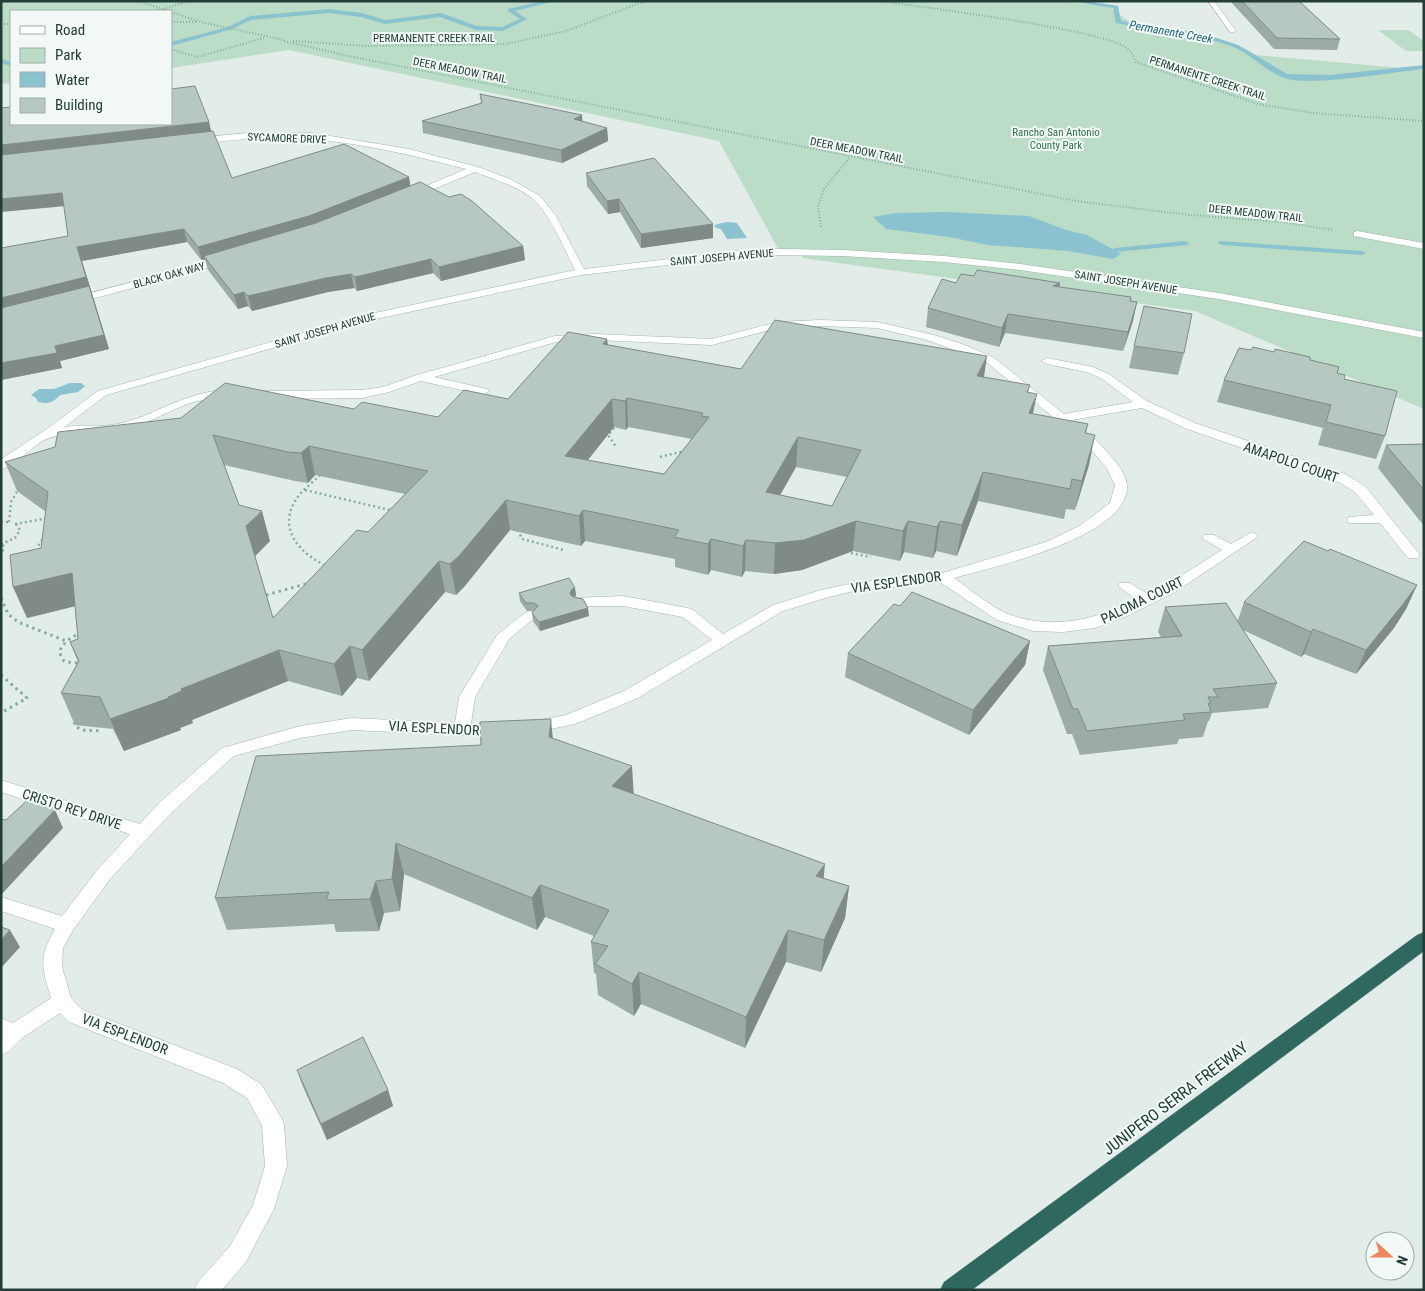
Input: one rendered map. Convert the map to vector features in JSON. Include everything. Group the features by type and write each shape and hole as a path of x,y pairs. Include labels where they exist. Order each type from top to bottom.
{"highway":[{"name":"JUNIPERO SERRA FREEWAY","path":"952,1290 1424,940"}],"street":[{"path":"1211,1 1232,31"},
{"name":"SYCAMORE DRIVE","path":"185,142 248,136 312,136 409,152 475,169 513,184 537,198 551,216 581,272"},
{"path":"406,197 475,169"},
{"path":"1356,234 1424,246"},
{"name":"SAINT JOSEPH AVENUE","path":"44,435 102,393 374,316 581,272 736,254 828,253 944,259 1064,272 1219,296 1424,335"},
{"name":"BLACK OAK WAY","path":"59,305 233,257"},
{"name":"VIA ESPLENDOR","path":"1,465 44,435 78,428 99,430 119,428 144,422 195,398 217,395 362,394 385,390 421,377 555,339 595,337 712,342 778,325 852,323 905,330 961,347 989,359 1090,441 1112,466 1121,485 1116,505 1086,528 1051,546 943,577 826,593 778,608 630,695 569,720 505,731 352,724 300,732 228,752 166,807 104,874 66,925 54,948 52,967 62,1002 76,1016 230,1076 254,1091 272,1124 276,1166 263,1209 238,1254 206,1290"},
{"name":"AMAPOLO COURT","path":"1048,361 1089,369 1106,376 1143,404 1191,426 1340,477 1360,489 1413,556"},
{"path":"421,377 483,391"},
{"path":"1063,418 1143,404"},
{"path":"1264,465 1274,455"},
{"path":"1354,520 1383,519"},
{"name":"PALOMA COURT","path":"943,577 1002,617 1033,626 1063,627 1095,623 1122,613 1170,589 1252,536"},
{"path":"1208,538 1231,549"},
{"path":"1125,586 1148,600"},
{"path":"579,601 623,601 688,613 722,640"},
{"path":"462,730 467,697 504,635 530,616"},
{"name":"CRISTO REY DRIVE","path":"1,786 143,832"},
{"path":"1,904 66,925"},
{"path":"1,1046 8,1030 62,1002"}],"path":[{"path":"138,1 164,10 188,1"},
{"name":"PERMANENTE CREEK TRAIL","path":"201,22 284,40 368,46 504,44 566,31 645,1"},
{"name":"PERMANENTE CREEK TRAIL","path":"881,1 1038,25 1100,37 1128,48 1136,62 1258,104 1313,113 1424,121"},
{"path":"172,13 201,22"},
{"path":"172,22 201,22"},
{"path":"172,49 197,57 267,37"},
{"name":"DEER MEADOW TRAIL","path":"284,40 354,57 1076,201 1190,215 1281,222 1356,234"},
{"path":"828,253 818,206 824,189 851,156"},
{"path":"614,428 608,435 617,448"},
{"path":"660,457 684,451 692,452"},
{"path":"323,472 304,490 294,503 289,514 288,525 292,539 298,549 330,568"},
{"path":"8,522 11,502 21,486"},
{"path":"304,490 394,511"},
{"path":"388,517 394,511 403,508"},
{"path":"1,522 15,524 53,518"},
{"path":"514,523 522,539 564,550"},
{"path":"1,556 4,547 2,544 15,538 20,530 15,524"},
{"path":"47,554 40,550 38,546 40,540 48,534"},
{"path":"266,595 312,583"},
{"path":"1,598 8,614 18,622 66,641"},
{"path":"90,631 105,632 111,637 113,643 110,650 97,660 74,664 64,661 59,652 66,641 81,633 90,631"},
{"path":"111,637 116,633"},
{"path":"113,643 122,643"},
{"path":"74,664 76,671"},
{"path":"1,675 27,698 1,713"},
{"path":"72,714 76,727 84,730 102,731"}],"green space":[{"name":"Rancho San Antonio County Park","path":"1,1 1057,1 1108,6 1139,29 1196,36 1244,48 1256,55 1424,70 1424,409 1195,311 802,258 800,252 780,252 719,141 289,50 172,68 172,10 10,10 10,83 1,84"},
{"path":"1378,30 1408,30 1424,41 1424,51 1406,51"}],"water":[{"path":"948,212 1029,216 1066,230 1087,235 1121,254 1113,259 1068,251 988,245 949,237 886,229 873,217 896,213"},
{"path":"727,222 737,223 747,238 727,239 721,229 716,228 714,225"},
{"path":"70,383 81,383 85,386 78,392 60,395 48,403 38,402 31,395 39,389 54,389"}],"building":[{"path":"1242,1 1299,1 1340,39 1277,38"},
{"path":"195,86 209,122 1,145 1,108 10,107 10,125 172,125 172,89"},
{"path":"480,94 582,115 574,119 607,128 561,150 422,121 482,103"},
{"path":"213,131 232,178 344,144 409,177 309,216 198,247 184,229 77,247 86,277 1,298 1,248 68,236 62,193 1,199 1,155"},
{"path":"654,158 713,224 641,234 619,199 607,201 586,173"},
{"path":"420,182 449,197 461,194 472,201 523,246 439,267 431,259 355,277 351,274 326,278 248,296 244,292 234,295 204,256 316,223"},
{"path":"977,270 1060,283 1053,286 1131,297 1130,301 1137,302 1128,332 1008,314 1002,328 928,308 942,279 956,283 961,274 974,276"},
{"path":"89,286 104,335 55,346 57,353 1,363 1,308"},
{"path":"1144,306 1192,314 1184,353 1134,346"},
{"path":"775,320 987,356 977,376 1030,385 1027,392 1037,394 1029,413 1088,424 1085,433 1095,435 1082,481 1072,479 1070,489 983,472 962,525 940,521 937,527 908,521 903,531 856,521 804,540 775,543 746,540 743,546 711,539 708,544 674,537 679,530 583,510 579,516 506,500 459,556 450,564 439,561 362,650 350,646 334,664 279,650 181,689 182,691 169,698 110,719 100,697 61,693 79,661 70,642 78,639 72,573 13,587 10,555 41,548 48,492 5,462 55,447 58,432 181,418 225,383 354,409 362,402 438,417 464,390 508,399 568,332 607,339 603,344 741,369","holes":["627,398 703,413 701,416 709,417 664,474 565,456 612,399 625,401","213,435 288,452 301,453 309,446 428,471 368,532 357,530 273,618 246,526 262,511 239,505","798,437 861,450 832,506 766,492"]},
{"path":"1253,347 1274,352 1275,349 1310,357 1310,360 1339,367 1337,373 1345,375 1344,379 1397,391 1385,436 1326,422 1331,405 1224,380 1239,348 1251,350"},
{"path":"1424,444 1424,490 1386,445"},
{"path":"1304,541 1328,551 1330,549 1417,585 1366,650 1313,629 1311,632 1244,602"},
{"path":"569,578 575,588 572,589 570,594 573,597 583,599 588,608 539,622 532,613 538,606 534,603 526,603 519,593"},
{"path":"912,592 1030,641 973,710 848,653 894,604 900,606"},
{"path":"1226,603 1277,683 1213,689 1218,697 1208,697 1211,703 1208,703 1211,712 1183,714 1185,720 1087,731 1078,709 1073,709 1048,646 1182,636 1165,607"},
{"path":"551,719 549,737 632,766 612,786 825,864 816,876 849,886 824,940 788,930 746,1017 639,972 632,984 595,964 608,946 591,942 609,910 540,885 532,898 396,843 392,879 376,881 370,899 326,900 329,892 215,898 256,756 481,745 480,722"},
{"path":"36,792 55,810 1,867 1,819 6,820"},
{"path":"1,927 10,930 1,940"},
{"path":"363,1037 388,1090 321,1124 297,1070"}],"waterway":[{"name":"Permanente Creek","path":"172,44 230,28 250,18 329,11 362,15 385,22 441,15 476,28 503,29 524,19 510,10 552,1"},
{"name":"Permanente Creek","path":"1073,1 1116,7 1118,22 1202,35 1236,46 1285,76 1304,78 1330,77 1424,67"},
{"name":"Permanente Creek","path":"1,61 10,64"},
{"path":"1115,250 1185,243"},
{"path":"1222,243 1362,253"}]}
